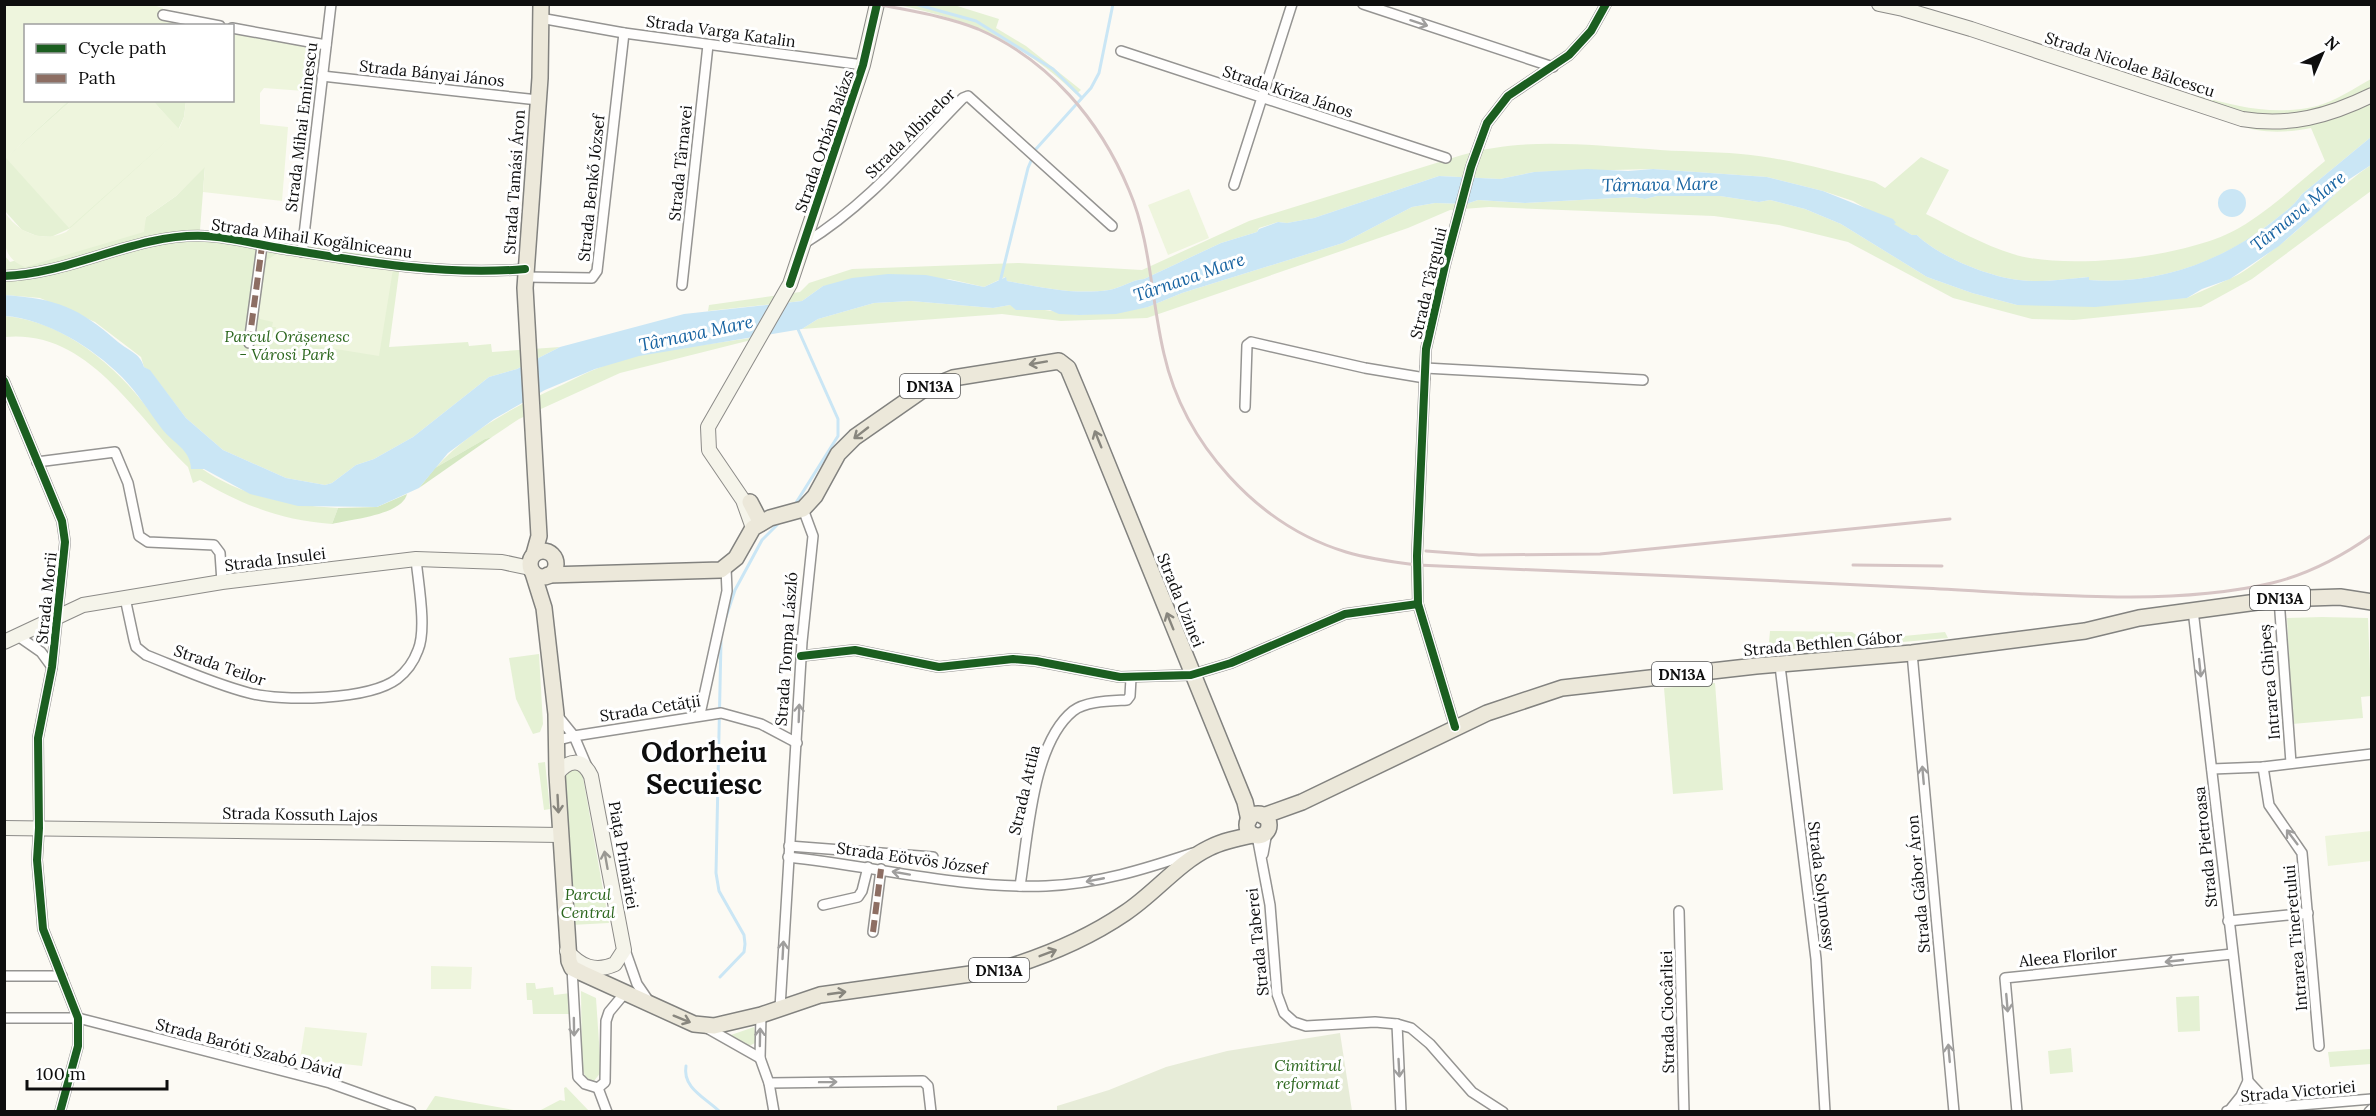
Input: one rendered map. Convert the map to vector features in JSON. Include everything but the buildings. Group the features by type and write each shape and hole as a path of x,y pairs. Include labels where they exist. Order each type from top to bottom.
{"main road":[{"name":"Strada Orbán Balázs","path":"736,490 709,450 706,438 715,414 790,284 863,65 877,4"},
{"name":"Strada Nicolae Bălcescu","path":"1879,4 1971,29 2242,119 2279,123 2298,121 2334,111 2372,95"},
{"name":"Strada Tamási Áron","path":"540,11 538,100 525,273 526,349 539,542 537,567 556,714"},
{"name":"Strada Uzinei","path":"790,513 815,496 838,454 855,437 935,383 1059,361 1068,368 1191,675 1245,802 1258,826"},
{"path":"736,490 750,502 790,513"},
{"path":"736,490 757,525"},
{"path":"750,502 757,525"},
{"name":"Strada Tamási Áron","path":"537,506 553,557"},
{"path":"537,567 603,574 716,572 731,563 757,525 790,513"},
{"path":"537,567 543,550 553,557 603,574"},
{"path":"537,567 555,568 553,557"},
{"name":"Strada Insulei","path":"4,642 83,605 222,582 416,559 502,562 537,567"},
{"name":"Strada Bethlen Gábor","path":"1258,826 1455,727 1521,699 1582,684 1912,653 2085,631 2193,610 2279,598 2310,596 2370,601"},
{"path":"556,714 555,741 567,951 572,968"},
{"path":"557,774 565,765 573,761 580,763 588,771"},
{"name":"Piața Primăriei","path":"588,771 624,945"},
{"name":"DN13A","path":"705,1026 761,1015 812,996 999,970 1018,964 1073,943 1104,927 1127,912 1206,849 1258,826"},
{"name":"Strada Kossuth Lajos","path":"4,828 560,835"},
{"path":"567,951 584,965 604,968 618,961 623,954 624,945"},
{"name":"Piața Primăriei","path":"572,968 624,994 705,1026"}],"street":[{"name":"Strada Mihai Eminescu","path":"302,252 331,4"},
{"path":"1234,185 1292,4"},
{"path":"1363,4 1553,67"},
{"name":"Strada Târgului","path":"1455,727 1418,604 1417,556 1425,368 1435,307 1481,135 1498,106 1515,90 1553,67 1582,41 1606,4"},
{"name":"Strada Varga Katalin","path":"540,11 624,33 863,65"},
{"path":"163,15 210,24"},
{"path":"234,28 326,45"},
{"name":"Strada Benkő József","path":"525,273 592,278 597,271 624,33"},
{"name":"Strada Târnavei","path":"681,285 708,45"},
{"name":"Strada Kriza János","path":"1120,51 1446,158"},
{"name":"Strada Bányai János","path":"322,76 538,100"},
{"name":"Strada Albinelor","path":"804,243 835,224 874,192 966,96 969,96 1029,153 1112,226"},
{"name":"Strada Mihail Kogălniceanu","path":"4,276 28,275 155,240 205,236 302,252 465,272 525,273"},
{"path":"249,343 262,246"},
{"path":"1245,407 1247,345 1251,342 1365,368 1425,378"},
{"path":"1425,368 1643,380"},
{"name":"Strada Morii","path":"4,381 64,531 52,667 38,738 37,869 41,918 78,1018"},
{"path":"38,462 115,452 128,483 139,536 148,542 214,545 220,553 222,582"},
{"name":"Strada Tompa László","path":"780,1008 801,656 813,536 790,513"},
{"name":"Strada Teilor","path":"125,598 136,647 146,655 259,696 287,698 342,695 381,687 394,681 414,660 421,637 416,559"},
{"path":"700,714 731,563"},
{"name":"Intrarea Ghipeș","path":"2279,598 2291,764"},
{"path":"801,656 855,650 948,668 1013,660 1036,661 1131,678 1191,675 1231,663 1345,614 1418,604"},
{"name":"Strada Pietroasa","path":"2193,610 2248,1081"},
{"path":"18,636 41,652 52,667"},
{"name":"Strada Gábor Áron","path":"1912,653 1954,1112"},
{"name":"Strada Solymossy","path":"1780,666 1816,958 1824,1112"},
{"name":"Strada Attila","path":"1020,886 1034,796 1052,738 1074,710 1102,702 1127,700 1130,696 1131,678"},
{"name":"Strada Cetății","path":"555,741 700,714 717,713 761,724 797,743"},
{"path":"556,714 574,736"},
{"name":"Piața Primăriei","path":"574,736 588,771"},
{"path":"2212,769 2263,767 2372,754"},
{"name":"Intrarea Tineretului","path":"2263,767 2269,806 2302,853 2319,1046"},
{"name":"Strada Taberei","path":"1258,826 1270,905 1277,994 1284,1013 1294,1022 1306,1026 1397,1024 1424,1037 1472,1092 1503,1112"},
{"path":"789,846 933,857"},
{"name":"Strada Eötvös József","path":"788,857 868,867 947,881 1020,886 1078,883 1152,866 1206,849"},
{"path":"1152,866 1159,886"},
{"path":"823,905 858,897 862,891 868,867"},
{"path":"873,932 881,869"},
{"name":"Strada Ciocârliei","path":"1679,911 1683,1112"},
{"path":"2228,921 2308,913"},
{"name":"Piața Primăriei","path":"624,945 640,991 659,1009"},
{"name":"Aleea Florilor","path":"2018,1112 2005,978 2232,954"},
{"path":"572,968 578,1077 585,1084 598,1088"},
{"path":"4,976 62,976"},
{"path":"598,1088 606,1078 604,1031 606,1021 609,1012 624,994"},
{"path":"761,1015 760,1058 769,1083 774,1112"},
{"name":"Strada Baróti Szabó Dávid","path":"4,1018 78,1018 330,1083 411,1112"},
{"path":"60,1112 78,1046 78,1018"},
{"path":"1397,1024 1401,1112"},
{"path":"705,1026 760,1058"},
{"path":"769,1083 923,1081 928,1086 930,1112"},
{"path":"2227,1111 2241,1095 2248,1081 2262,1095 2289,1107"},
{"path":"598,1088 607,1112"},
{"name":"Strada Victoriei","path":"2227,1111 2322,1105 2372,1099"},
{"path":"2322,1105 2331,1112"}],"green space":[{"path":"5,5 153,5 163,8 161,20 186,24 24,24 24,102 67,102 5,159"},
{"path":"898,5 954,5 999,19 996,28 1026,46 1081,90 1076,94 1036,60 994,36 949,18"},
{"path":"234,33 321,48 317,92 264,88 260,93 260,124 288,127 282,201 203,192 205,167 176,196 146,217 144,232 25,267 11,258 4,238 4,211 16,225 31,234 48,236 66,232 178,131 69,228 6,158 70,102 154,102 179,129 184,117 186,102 234,102"},
{"path":"2371,79 2371,137 2302,194 2286,211 2249,239 2228,251 2184,269 2137,279 2089,280 2089,277 2036,281 1993,275 1951,258 1917,235 1912,235 1853,201 1823,191 1767,177 1653,169 1534,172 1500,179 1439,176 1314,218 1287,223 1278,222 1259,228 1257,232 1221,243 1144,279 1109,290 1083,292 1058,290 1007,281 1005,277 984,287 949,279 823,286 802,301 708,311 709,305 800,292 809,283 852,269 1019,263 1142,270 1249,221 1462,155 1485,149 1532,144 1578,144 1758,156 1875,182 1885,188 1921,157 1949,170 1926,214 1969,236 2013,254 2036,259 2095,261 2128,258 2190,247 2239,228 2273,205 2325,161 2311,128 2278,132 2250,129 2192,109 2197,95 2256,109 2301,109 2331,101"},
{"path":"67,102 70,102 7,158 178,129 154,102 186,102 184,117 177,132 73,227 51,237 37,236 22,230 5,211 5,159"},
{"path":"2371,165 2371,191 2252,279 2201,307 2074,320 2032,319 1953,298 1848,242 1779,225 1714,216 1489,207 1450,210 1408,228 1147,318 1061,321 1002,314 802,329 818,319 874,303 911,301 993,308 1010,305 1079,315 1148,307 1182,293 1343,243 1412,207 1435,203 1466,204 1478,200 1525,203 1634,197 1645,199 1657,196 1720,196 1759,202 1770,200 1805,209 1841,224 1927,277 1972,293 2017,305 2187,298 2235,276 2254,264 2290,236 2347,183"},
{"name":"Parcul Orășenesc - Városi Park","path":"205,166 200,230 401,258 389,347 468,342 469,346 491,344 492,352 560,347 517,369 489,377 413,437 374,459 356,465 332,483 325,485 286,478 223,450 186,418 150,371 144,367 141,357 95,322 40,298 5,295 4,255 10,262 144,223 146,217 176,196"},
{"path":"1189,189 1209,238 1168,255 1148,205"},
{"path":"279,252 393,269 379,356 274,339 276,327 272,327 273,322 260,319 258,312 267,260"},
{"path":"4,316 26,319 47,326 86,348 121,377 192,461 209,473 226,483 262,496 300,504 338,508 332,524 279,515 232,497 200,480 193,483 188,467 108,380 86,361 62,347 35,338 5,337"},
{"path":"771,335 620,373 519,419 492,437 435,468 464,441 495,419 529,400 601,367 640,355"},
{"path":"492,437 419,488 435,468"},
{"path":"407,494 396,507 386,511 332,524 338,508 377,507"},
{"path":"2287,618 2368,618 2371,696 2361,697 2363,718 2292,724"},
{"path":"1770,631 1852,632 1863,640 1945,632 1948,638 1768,654"},
{"path":"539,654 543,724 540,732 533,734 516,699 509,658"},
{"path":"1715,683 1723,790 1673,794 1664,688"},
{"path":"545,762 550,809 544,810 538,763"},
{"name":"Parcul Central","path":"572,764 582,772 609,923 571,925 563,778"},
{"path":"2371,831 2371,861 2328,866 2325,836"},
{"path":"431,966 472,967 471,989 431,989"},
{"path":"526,983 535,983 536,989 553,987 554,995 571,993 572,1014 533,1014 532,1000 527,1000"},
{"path":"581,991 596,998 601,1072 594,1081 586,1078 582,1069"},
{"path":"2199,996 2200,1031 2178,1032 2176,997"},
{"path":"305,1027 367,1033 362,1066 300,1059"},
{"path":"754,1027 757,1042 749,1046 731,1035"},
{"name":"Cimitirul reformat","path":"1340,1033 1352,1111 1057,1111 1057,1106 1109,1090 1166,1067 1227,1051"},
{"path":"2071,1048 2073,1072 2050,1074 2048,1051"},
{"path":"2371,1049 2371,1064 2330,1067 2328,1052"},
{"path":"566,1087 589,1111 539,1111 560,1100 565,1101 564,1088"},
{"path":"436,1096 519,1111 426,1110"}],"water":[{"name":"Târnava Mare","path":"2371,137 2371,165 2348,180 2320,210 2279,246 2230,279 2202,289 2187,298 2095,307 2017,305 1972,293 1927,277 1841,224 1805,209 1770,200 1759,202 1720,196 1657,196 1645,199 1634,197 1525,203 1478,200 1466,204 1435,203 1412,207 1343,243 1182,293 1148,307 1116,314 1059,314 1050,310 1016,310 1010,305 993,308 911,301 874,303 818,319 802,329 639,356 595,369 545,390 494,419 448,453 419,488 377,507 298,506 250,494 204,469 191,469 185,452 162,429 133,389 110,366 83,346 53,329 21,318 5,316 4,295 53,302 79,313 137,355 144,367 150,370 186,418 223,450 286,478 325,485 332,483 356,465 374,459 413,437 489,377 517,369 560,347 684,314 802,301 823,286 852,278 888,274 926,275 984,287 1006,277 1007,281 1058,290 1083,292 1109,290 1144,279 1221,243 1257,232 1259,229 1278,222 1287,223 1314,218 1439,176 1500,179 1534,172 1653,169 1767,177 1823,191 1893,219 1896,223 1894,224 1912,235 1917,235 1951,258 1993,275 2027,281 2089,277 2089,280 2114,281 2162,275 2208,260 2230,249 2272,222"},
{"path":"2232,189 2242,193 2246,203 2242,213 2232,217 2222,213 2218,203 2222,193"}],"waterway":[{"path":"915,4 976,21 1053,69 1081,97"},
{"path":"1000,282 1028,168 1036,149 1091,88 1099,73 1113,4"},
{"path":"794,506 838,436 838,419 797,327"},
{"path":"724,623 735,590 762,540 782,520"},
{"path":"720,977 744,952 745,944 744,935 719,891 716,873 721,641"},
{"path":"686,1066 686,1074 691,1087 720,1112"}],"railway":[{"path":"877,4 966,24 1004,42 1049,75 1087,116 1117,164 1136,209 1146,250 1164,354 1174,387 1188,419 1207,449 1229,476 1255,501 1283,522 1313,539 1346,552 1417,565 2098,597 2143,597 2231,591 2272,583 2324,564 2372,535"},
{"path":"1426,551 1479,555 1600,554 1950,519"},
{"path":"1853,565 1942,566"}],"marked path":[{"path":"249,343 262,246"},
{"path":"873,932 881,869"}],"cycle path":[{"path":"790,284 863,65 877,4"},
{"path":"1455,727 1418,604 1417,556 1426,349 1471,167 1487,123 1508,96 1569,55 1591,31 1606,4"},
{"path":"4,276 30,274 154,241 205,236 235,239 345,259 405,266 465,271 525,269"},
{"path":"4,381 62,521 65,542 52,667 38,738 37,860 43,929 78,1018 78,1046 60,1112"},
{"path":"801,656 855,650 939,667 1013,659 1036,661 1120,677 1191,675 1231,663 1345,614 1418,604"}],"district":[{"name":"Odorheiu Secuiesc","path":"704,768"}]}
